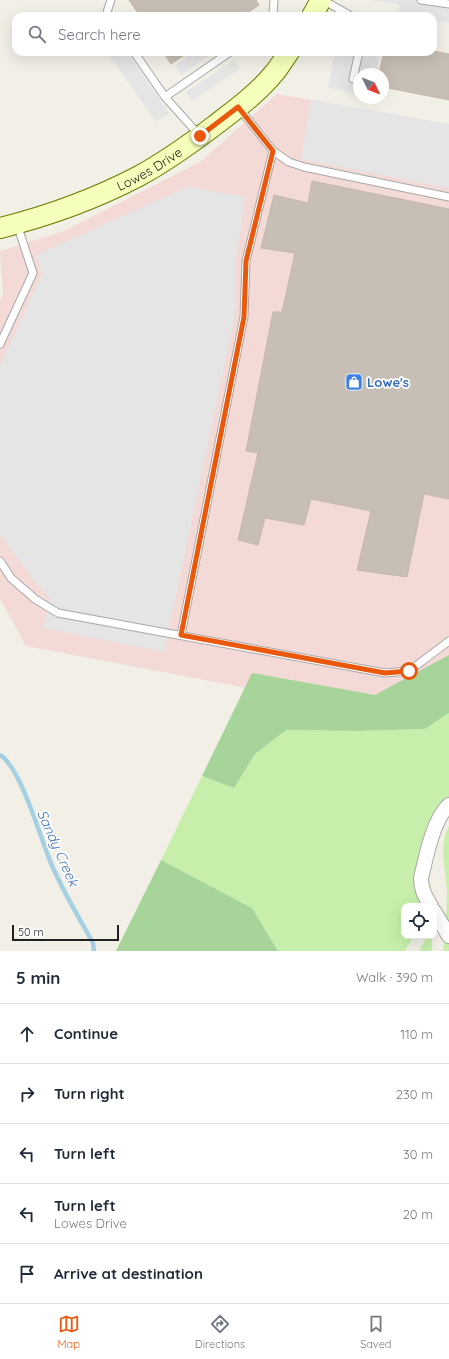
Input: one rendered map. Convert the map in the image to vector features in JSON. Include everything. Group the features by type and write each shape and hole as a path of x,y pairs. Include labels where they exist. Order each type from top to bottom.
{"street":[{"path":"314,12 322,0"},
{"name":"Lowes Drive","path":"8,226 93,198 171,157 250,97 275,72 286,56"},
{"path":"429,903 421,887 421,878 438,820 445,808 449,806"},
{"path":"437,916 449,936"}],"lane":[{"path":"107,12 111,0"},
{"path":"273,12 274,0"},
{"path":"322,0 344,12"},
{"path":"421,0 449,4"},
{"path":"137,56 165,97 200,136"},
{"path":"165,97 224,56"},
{"path":"355,68 358,56"},
{"path":"238,107 273,151 289,162 304,167 449,197"},
{"path":"181,635 244,317 246,261 273,151"},
{"path":"0,344 34,273 8,226"},
{"path":"0,561 11,578 35,599 58,613 385,673 409,671 449,641"}],"shaded area":[{"path":"367,0 449,0 449,23 437,22 437,12 398,12 399,4"},
{"path":"110,56 130,56 169,113 156,122"},
{"path":"189,56 209,56 181,75 175,65"},
{"path":"334,56 379,56 377,68 353,68 353,92 328,88"},
{"path":"234,60 240,69 192,101 186,92"},
{"path":"277,94 449,124 449,678 388,715 26,646 0,599 0,300 3,294 0,251 64,231 200,162"},
{"path":"311,100 449,124 449,188 301,159"},
{"path":"187,187 245,197 235,265 235,315 164,652 43,628 50,598 37,584 0,535 0,366 42,274 36,255"}],"green space":[{"path":"449,655 449,713 425,729 356,731 286,730 255,754 234,788 202,776 252,673 375,695"},
{"path":"449,713 449,802 430,820 423,846 431,887 427,903 401,903 401,939 412,939 405,951 278,951 252,908 161,860 202,776 234,788 255,754 286,730 356,731 425,729"},
{"path":"449,826 449,951 443,951 447,892 443,850"},
{"path":"161,860 252,908 278,951 116,951"},
{"path":"425,939 432,939 432,951 419,951"}],"building":[{"path":"129,0 256,0 259,5 249,12 137,12"},
{"path":"437,52 449,54 449,100 389,88 389,68 380,68 383,56 437,56"},
{"path":"166,56 183,56 171,64"},
{"name":"Lowe's","path":"312,181 449,209 449,499 424,494 407,577 357,570 371,511 311,499 304,525 265,518 258,545 238,540 258,453 246,451 273,312 282,312 295,253 261,248 274,195 308,203"}],"waterway":[{"name":"Sandy Creek","path":"0,755 8,763 24,791 54,870 93,943 94,951"}],"place":[{"name":"Lowe's","path":"354,382"}],"route":[{"path":"200,136 238,107 273,151 246,261 244,317 181,635 385,673 409,671"}]}
